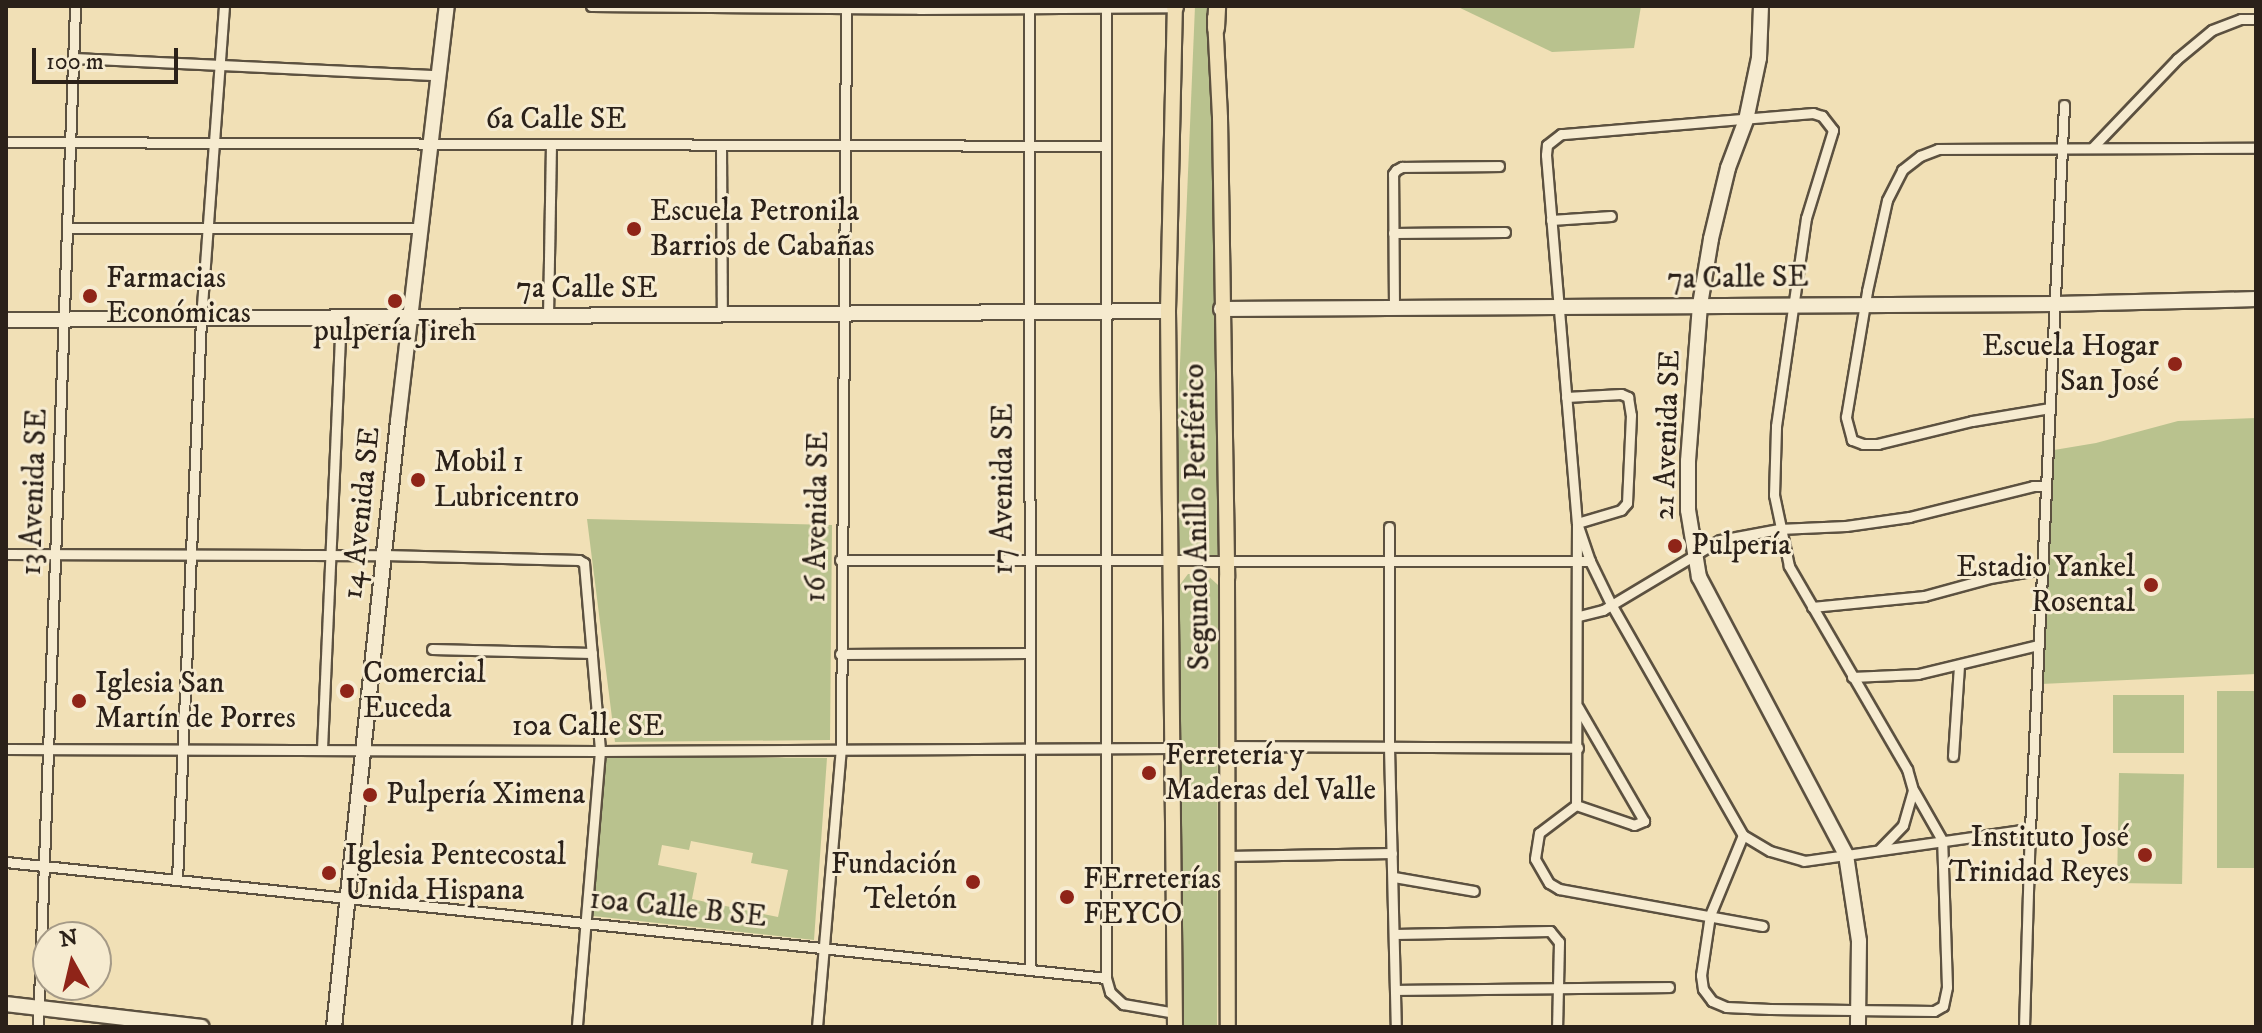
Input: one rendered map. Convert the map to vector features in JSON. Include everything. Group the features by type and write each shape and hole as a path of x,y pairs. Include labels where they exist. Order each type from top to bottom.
{"highway":[{"path":"1215,6 1216,28"}],"main road":[{"name":"Segundo Anillo Periférico","path":"1175,6 1168,311 1175,1020"},
{"name":"Segundo Anillo Periférico","path":"1216,28 1226,561 1228,1027"}],"street":[{"name":"13 Avenida SE","path":"38,1027 75,6"},
{"path":"177,880 201,319 224,6"},
{"name":"14 Avenida SE","path":"334,1027 410,317 447,6"},
{"path":"591,6 1175,6"},
{"name":"21 Avenida SE","path":"1761,6 1759,58 1746,120 1725,182 1700,305 1688,461 1693,557 1699,577 1846,855 1859,941 1858,1027"},
{"name":"16 Avenida SE","path":"817,1027 841,748 846,7"},
{"path":"1106,7 1106,978 1110,992 1123,1004 1175,1020"},
{"name":"17 Avenida SE","path":"1029,8 1027,653 1030,970"},
{"path":"2092,148 2177,59 2212,30 2241,19 2256,19"},
{"path":"73,58 438,75"},
{"path":"2024,1027 2030,829 2064,105"},
{"path":"1576,805 1577,523 1546,155 1552,138 1572,132 1813,113 1822,116 1833,130 1806,218 1776,426 1774,495 1789,566 1907,769 1913,790 1942,840 1947,987 1943,1006 1922,1012 1726,1007 1712,1001 1703,989 1701,975 1710,915 1743,835"},
{"name":"6a Calle SE","path":"6,142 1105,146"},
{"path":"548,316 551,144"},
{"path":"721,145 722,314"},
{"path":"2050,408 1972,421 1878,444 1852,440 1846,417 1865,304 1887,200 1902,170 1920,156 1938,149 2256,148"},
{"path":"1394,307 1393,174 1396,170 1499,166"},
{"path":"1551,220 1611,216"},
{"path":"68,228 420,228"},
{"path":"1393,233 1505,232"},
{"name":"7a Calle SE","path":"1221,309 1794,303 2056,304 2256,299"},
{"name":"7a Calle SE","path":"6,320 1168,311"},
{"path":"322,749 341,317"},
{"path":"1566,397 1621,394 1628,397 1631,404 1627,503 1621,510 1577,523"},
{"path":"1579,616 1611,604 1720,540 1779,529 1909,517 2033,486 2046,486"},
{"path":"1577,523 1590,561 1611,604 1743,835 1788,858 1804,861 2030,829"},
{"path":"1389,527 1389,747 1396,1027"},
{"path":"6,554 332,554 579,560 587,571 600,751 577,1027"},
{"path":"840,560 1590,561"},
{"path":"1812,607 1924,596 2002,575 2042,569"},
{"path":"1852,677 1918,674 2038,645"},
{"path":"432,649 592,653"},
{"path":"840,654 1027,653"},
{"path":"1953,756 1959,666"},
{"path":"1576,805 1634,825 1643,824 1642,816 1578,707"},
{"path":"1227,746 1578,748"},
{"name":"10a Calle SE","path":"6,749 600,751 1170,748"},
{"path":"1880,849 1903,825 1913,790"},
{"path":"1576,805 1539,833 1535,859 1549,883 1559,889 1763,926"},
{"path":"1227,856 1392,853"},
{"name":"10a Calle B SE","path":"6,862 1106,978"},
{"path":"1394,877 1474,891"},
{"path":"1395,934 1550,931 1559,942 1557,1027"},
{"path":"1395,990 1669,987"},
{"path":"6,1004 202,1027"}],"green space":[{"path":"1195,6 1207,6 1218,131 1221,556 1172,554"},
{"path":"1456,6 1641,6 1634,48 1552,52"},
{"name":"Estadio Yankel Rosental","path":"2256,418 2256,674 2041,684 2054,450 2096,443 2178,421"},
{"path":"587,519 832,525 830,740 615,742"},
{"path":"1188,574 1206,574 1218,585 1217,1027 1183,1027 1179,586"},
{"path":"2217,691 2256,691 2256,868 2217,868"},
{"path":"2113,695 2184,695 2184,753 2113,753"},
{"path":"606,756 827,758 814,940 593,916","holes":["691,841 753,853 751,863 788,870 778,917 692,899 697,873 658,865 662,845 689,850"]},
{"path":"2119,773 2184,774 2182,884 2117,883"}],"place":[{"name":"Escuela Petronila Barrios de Cabañas","path":"634,229"},
{"name":"Farmacias Económicas","path":"90,296"},
{"name":"pulpería Jireh","path":"395,301"},
{"name":"Escuela Hogar San José","path":"2175,364"},
{"name":"Mobil 1 Lubricentro","path":"418,480"},
{"name":"Pulpería","path":"1675,546"},
{"name":"Estadio Yankel Rosental","path":"2151,585"},
{"name":"Comercial Euceda","path":"347,691"},
{"name":"Iglesia San Martín de Porres","path":"79,701"},
{"name":"Ferretería y Maderas del Valle","path":"1149,773"},
{"name":"Pulpería Ximena","path":"370,795"},
{"name":"Instituto José Trinidad Reyes","path":"2145,855"},
{"name":"Iglesia Pentecostal Unida Hispana","path":"329,873"},
{"name":"Fundación Teletón","path":"973,882"},
{"name":"FErreterías FEYCO","path":"1067,897"}]}
